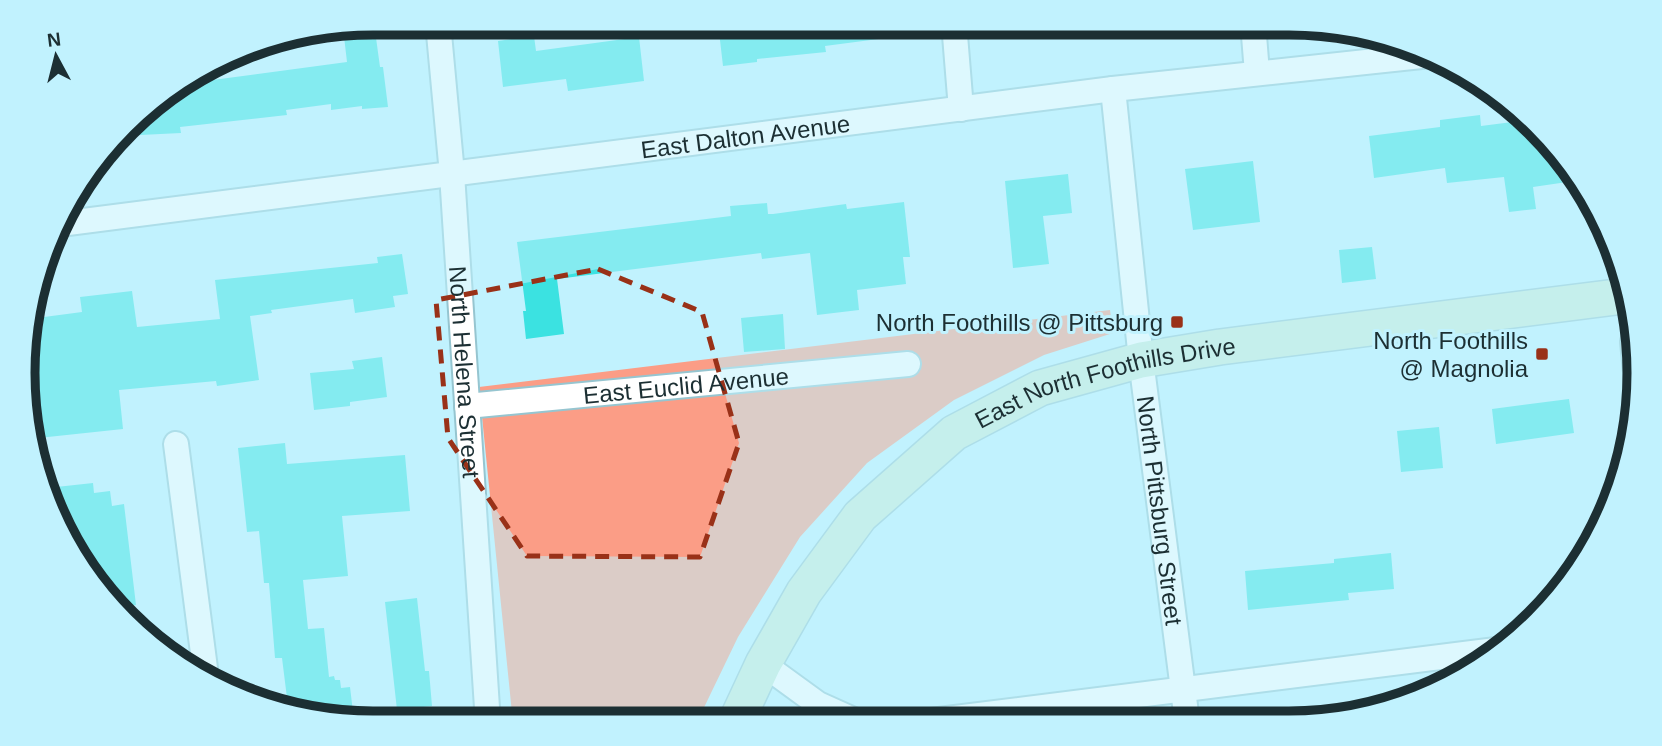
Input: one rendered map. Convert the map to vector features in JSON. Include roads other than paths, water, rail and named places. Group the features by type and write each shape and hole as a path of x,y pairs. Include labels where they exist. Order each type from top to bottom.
{"main road":[{"name":"East North Foothills Drive","path":"741,711 804,592 860,516 954,433 1040,388 1142,360 1220,346 1618,297"}],"street":[{"name":"North Helena Street","path":"439,35 452,174 487,711"},
{"path":"955,35 961,109"},
{"path":"1254,35 1257,73"},
{"name":"East Dalton Avenue","path":"71,223 1113,89 1409,57"},
{"name":"North Pittsburg Street","path":"1113,89 1142,360 1186,711"},
{"name":"East Euclid Avenue","path":"467,406 908,364"},
{"path":"176,444 205,666"},
{"path":"1020,711 1479,652"},
{"path":"764,664 818,704 834,711"}],"place":[{"name":"North Foothills @ Pittsburg","path":"1177,322"},
{"name":"North Foothills @ Magnolia","path":"1542,354"}]}
